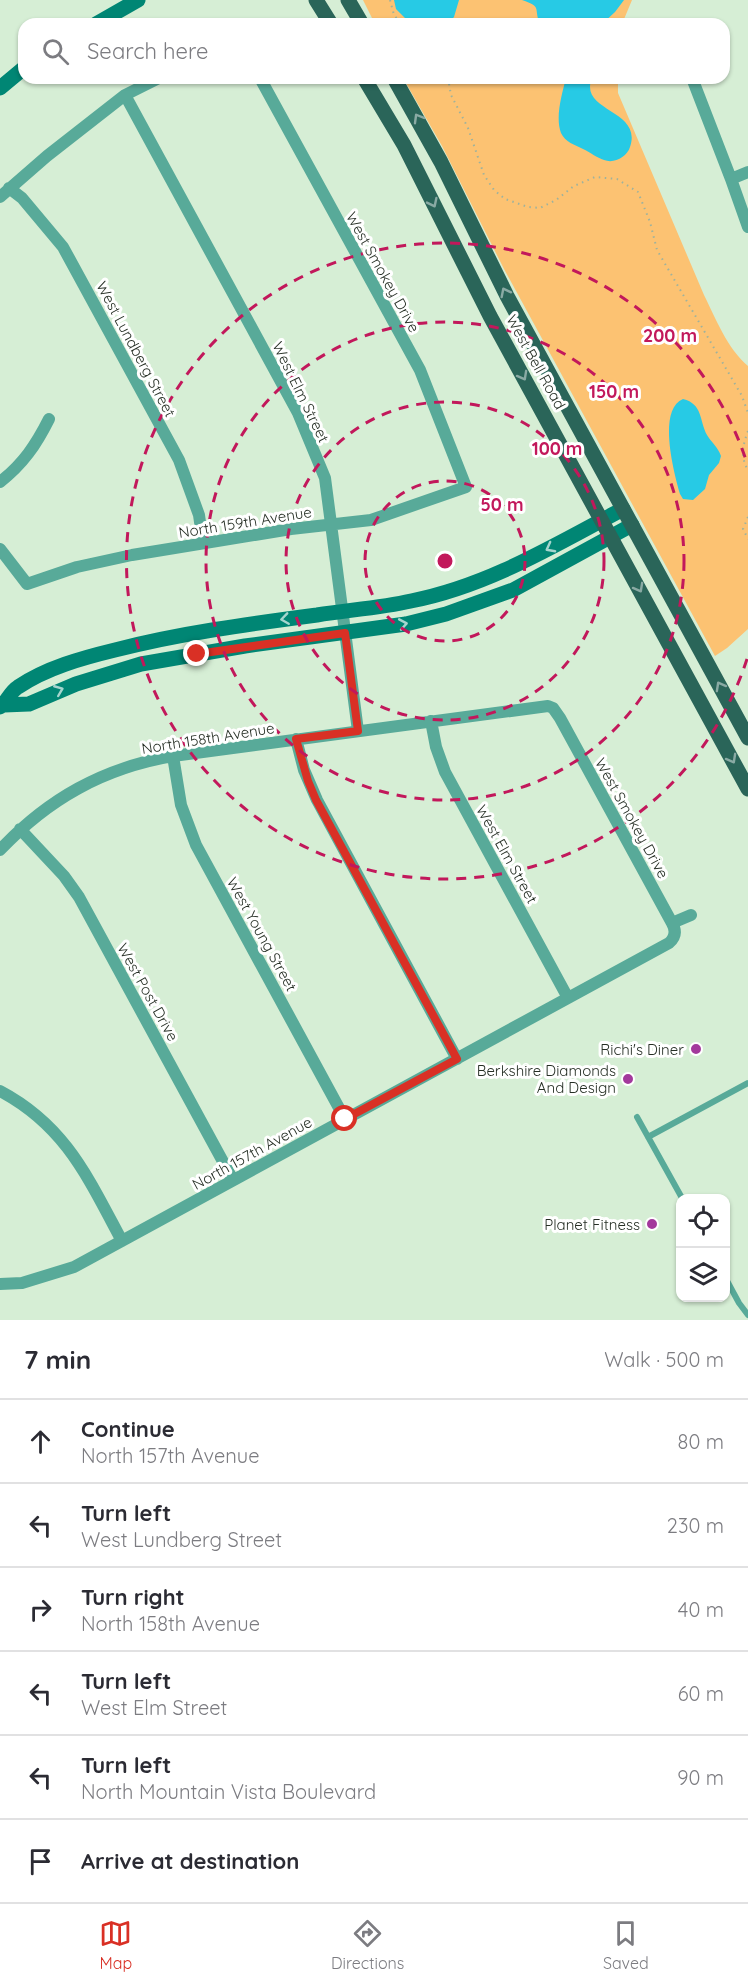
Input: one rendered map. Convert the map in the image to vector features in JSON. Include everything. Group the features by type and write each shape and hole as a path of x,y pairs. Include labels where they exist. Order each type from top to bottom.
{"main road":[{"path":"316,0 327,18"},
{"path":"348,0 358,18"},
{"name":"West Bell Road","path":"368,84 404,145 482,301 748,789"},
{"name":"West Bell Road","path":"397,84 436,152 507,296 748,738"}],"street":[{"path":"106,18 138,0"},
{"path":"0,88 18,74"},
{"path":"5,193 47,156 125,95 147,84"},
{"name":"West Smokey Drive","path":"263,84 420,370 466,487"},
{"path":"694,84 732,179 748,227"},
{"name":"West Elm Street","path":"125,95 298,413 325,478 358,731"},
{"path":"732,179 748,172"},
{"name":"West Lundberg Street","path":"5,193 22,198 63,247 179,460 199,515 202,543"},
{"path":"0,482 32,451 49,419"},
{"name":"North 159th Avenue","path":"0,549 27,584 77,567 202,543 372,520 466,487"},
{"path":"1,703 15,689 31,680 88,657 176,636 411,601 463,587 515,567 623,509"},
{"path":"1,703 29,704 76,684 141,664 255,644 414,622 446,614 495,598 526,584 632,525"},
{"name":"North 158th Avenue","path":"0,850 20,829 48,806 89,783 134,765 173,756 296,739 542,706 554,708"},
{"name":"West Smokey Drive","path":"554,708 672,922"},
{"name":"West Elm Street","path":"431,721 436,747 445,772 568,998"},
{"path":"296,739 316,800 457,1059"},
{"name":"West Young Street","path":"173,756 181,805 193,839 345,1119"},
{"name":"West Post Drive","path":"20,829 64,876 79,897 233,1180"},
{"path":"672,922 691,915"},
{"name":"North 157th Avenue","path":"0,1284 22,1284 74,1267 669,943 675,937 672,922"},
{"path":"0,1090 38,1115 65,1143 83,1169 122,1241"}],"lane":[{"path":"648,1137 748,1083"},
{"path":"637,1117 680,1194"},
{"path":"730,1286 748,1315"}],"path":[{"path":"390,0 396,18"},
{"path":"449,84 484,175 494,190 505,199 522,206 540,207 556,200 574,186 594,177 617,179 638,192 650,222 657,250 741,396 748,413"},
{"path":"748,431 744,441 743,456 748,470"},
{"path":"748,517 743,529 748,539"}],"shaded area":[{"path":"363,0 632,0 624,18 372,18"},
{"path":"406,84 618,84 618,93 704,295 728,342 748,366 748,629 715,656 504,269 442,146"}],"water":[{"path":"394,0 459,0 453,18 405,18 396,9"},
{"path":"522,0 624,0 608,18 538,18 535,6"},
{"path":"564,84 591,84 590,89 594,98 628,125 632,135 630,147 623,157 612,161 604,160 565,139 559,127"},
{"path":"683,399 694,405 700,413 704,429 721,456 719,463 709,475 705,489 693,500 683,499 680,494 671,458 669,428 671,416 675,405"}],"place":[{"name":"Richi's Diner","path":"696,1049"},
{"name":"Berkshire Diamonds And Design","path":"628,1079"},
{"name":"Planet Fitness","path":"652,1224"}],"route":[{"path":"197,654 345,633 358,731 296,739 316,800 457,1059 345,1119"}]}
